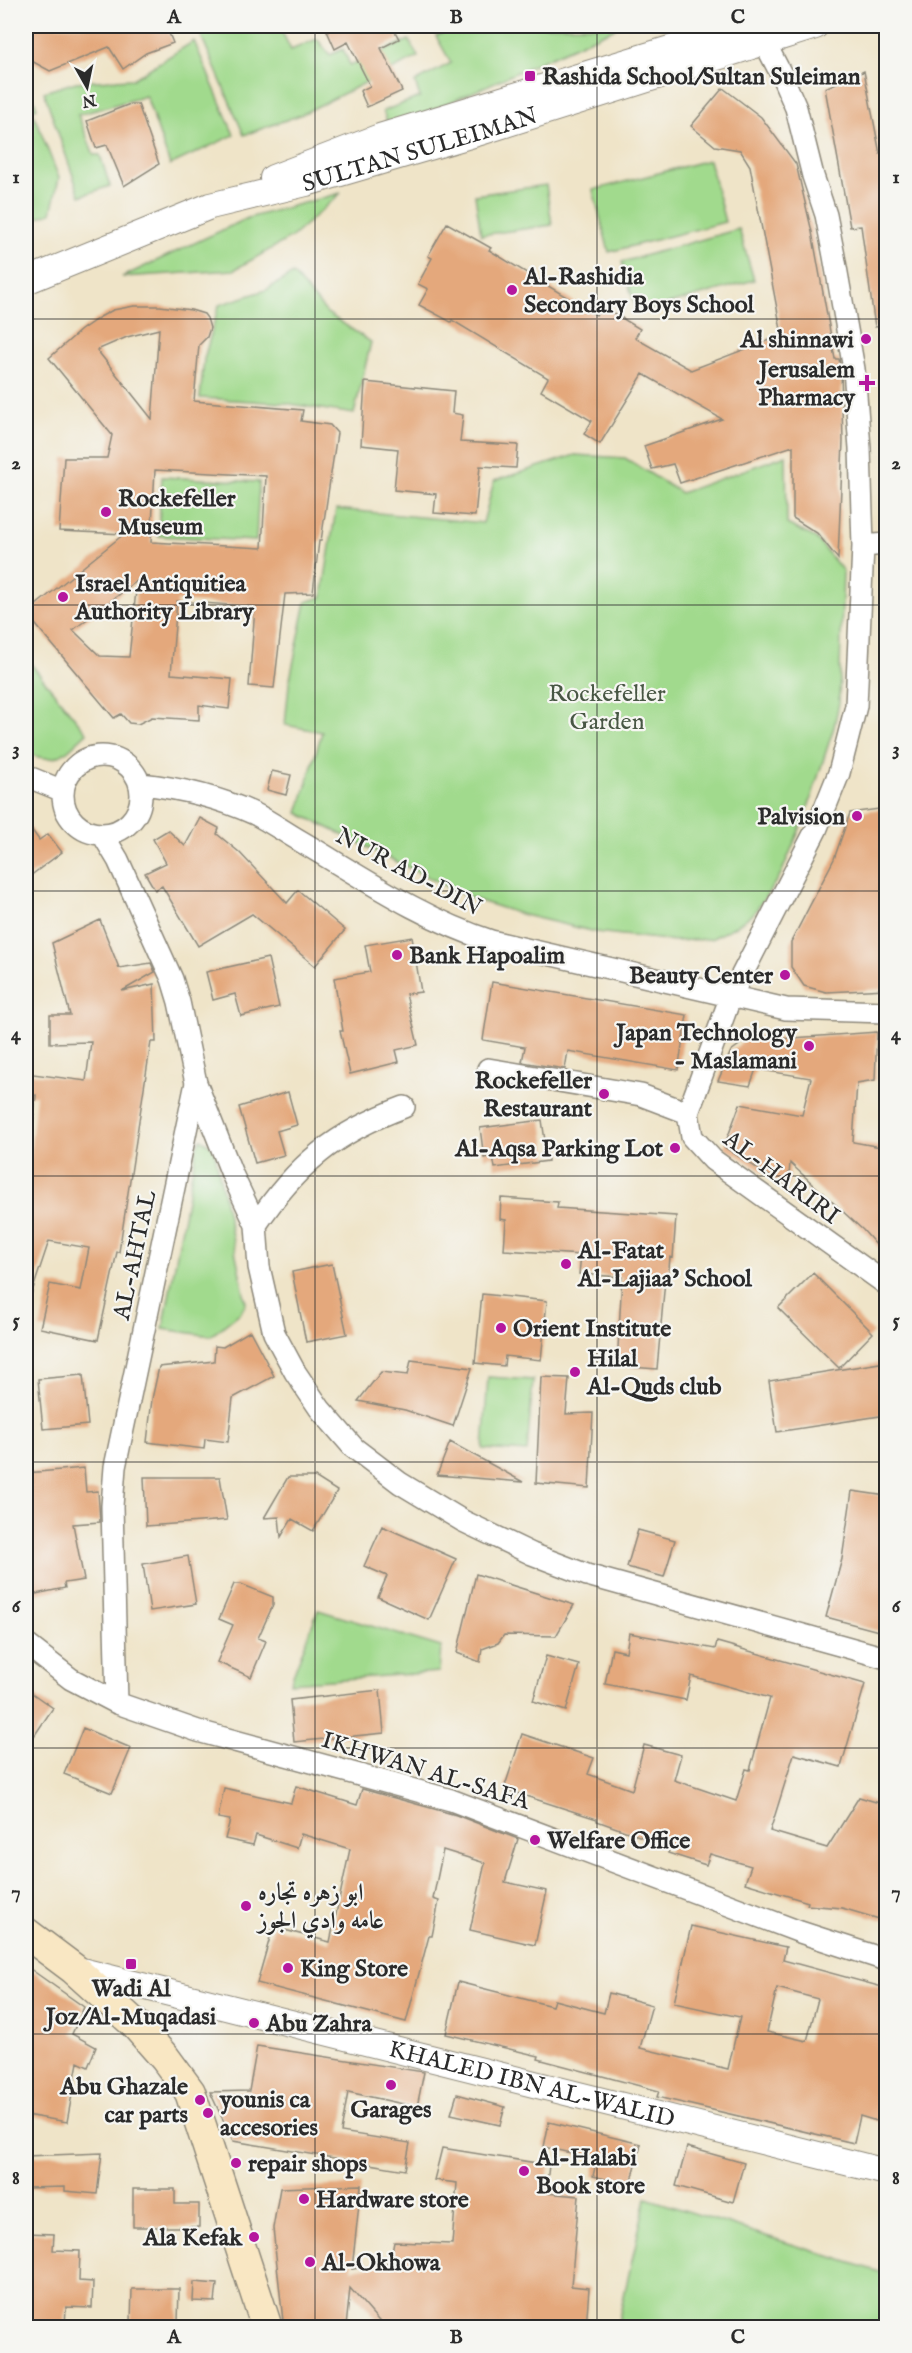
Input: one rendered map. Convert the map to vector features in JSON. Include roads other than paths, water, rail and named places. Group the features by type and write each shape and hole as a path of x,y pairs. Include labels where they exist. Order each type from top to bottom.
{"main road":[{"path":"26,1933 74,1969 136,2025 165,2058 190,2092 267,2328"}],"street":[{"path":"210,206 294,169 380,137 739,26"},
{"name":"SULTAN SULEIMAN","path":"26,280 210,206 377,163 815,26"},
{"path":"488,1069 641,1095 688,1113 731,996 816,830 839,773 856,706 863,546 861,448 854,369 826,215 813,176 796,108 765,43"},
{"path":"863,546 886,544"},
{"path":"101,755 124,761 135,771 141,784 142,802 137,814 128,825 116,832 103,835 80,828 70,818 64,806 63,792 67,776 76,765 88,758 101,755"},
{"path":"26,776 63,792"},
{"name":"NUR AD-DIN","path":"141,784 169,787 224,802 255,814 429,916 461,932 537,953 786,1009 886,1012"},
{"name":"AL-AHTAL","path":"103,835 118,860 172,979 196,1083 115,1467 112,1506 117,1703"},
{"path":"196,1083 232,1174 256,1225 259,1267 274,1333 295,1372 320,1409 354,1448 400,1483 463,1521 532,1554 587,1575 886,1659"},
{"path":"256,1225 276,1194 320,1152 342,1135 373,1119 404,1107"},
{"name":"AL-HARIRI","path":"688,1113 692,1137 712,1160 886,1284"},
{"name":"IKHWAN AL-SAFA","path":"26,1644 71,1679 117,1703 198,1731 451,1800 800,1932 886,1960"},
{"name":"KHALED IBN AL-WALID","path":"74,1969 886,2172"}],"place":[{"name":"Rashida School/Sultan Suleiman","path":"530,76"},
{"name":"Al-Rashidia Secondary Boys School","path":"512,290"},
{"name":"Al shinnawi","path":"866,339"},
{"name":"Jerusalem Pharmacy","path":"867,383"},
{"name":"Rockefeller Museum","path":"106,512"},
{"name":"Israel Antiquitiea Authority Library","path":"63,597"},
{"name":"Palvision","path":"857,816"},
{"name":"Bank Hapoalim","path":"397,955"},
{"name":"Beauty Center","path":"785,975"},
{"name":"Japan Technology - Maslamani","path":"809,1046"},
{"name":"Rockefeller Restaurant","path":"604,1094"},
{"name":"Al-Aqsa Parking Lot","path":"675,1148"},
{"name":"Al-Fatat Al-Lajiaa’ School","path":"566,1264"},
{"name":"Orient Institute","path":"501,1328"},
{"name":"Hilal Al-Quds club","path":"575,1372"},
{"name":"Welfare Office","path":"535,1840"},
{"name":"ابو زهره تجاره عامه وادي الجوز","path":"246,1906"},
{"name":"Wadi Al Joz/Al-Muqadasi","path":"131,1964"},
{"name":"King Store","path":"288,1968"},
{"name":"Abu Zahra","path":"254,2023"},
{"name":"Garages","path":"391,2085"},
{"name":"Abu Ghazale car parts","path":"200,2100"},
{"name":"younis ca accesories","path":"208,2113"},
{"name":"repair shops","path":"236,2163"},
{"name":"Al-Halabi Book store","path":"524,2171"},
{"name":"Hardware store","path":"304,2199"},
{"name":"Ala Kefak","path":"254,2237"},
{"name":"Al-Okhowa","path":"310,2262"}],"park label":[{"name":"Rockefeller Garden","path":"607,707"}]}
